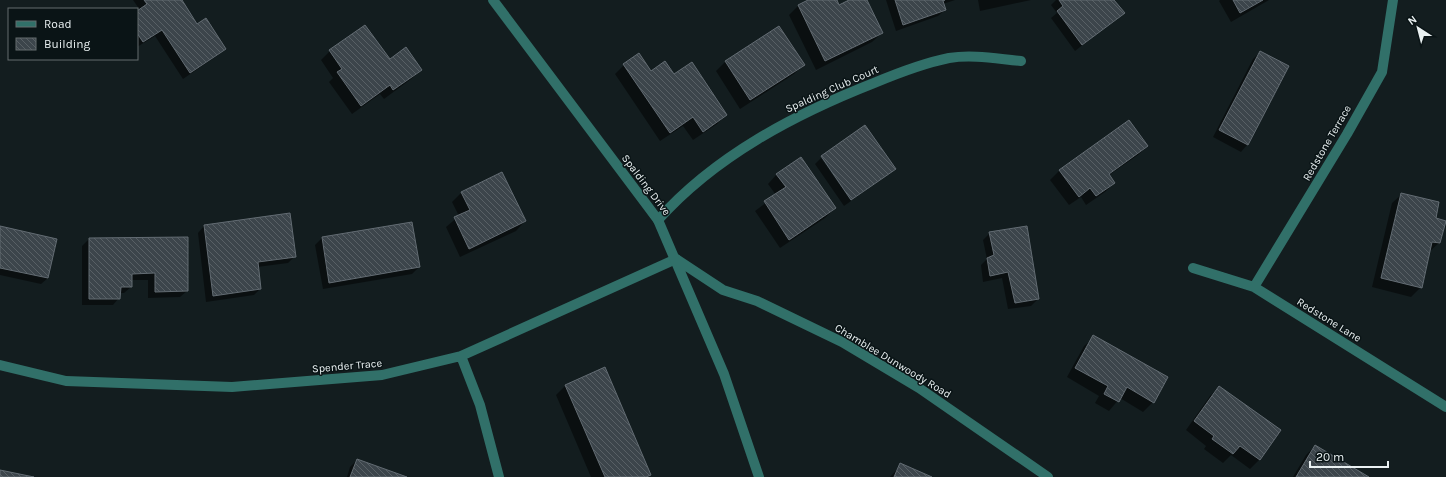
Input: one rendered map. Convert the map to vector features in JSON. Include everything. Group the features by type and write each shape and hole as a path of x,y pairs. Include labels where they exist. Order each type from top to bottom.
{"street":[{"name":"Spalding Drive","path":"493,0 658,220 724,374 759,477"},
{"name":"Redstone Terrace","path":"1254,288 1347,134 1382,72 1393,0"},
{"name":"Spalding Club Court","path":"658,220 680,196 702,178 756,140 802,114 846,94 898,73 949,58 985,57 1022,61"},
{"name":"Spender Trace","path":"0,364 66,381 232,387 382,375 462,356 676,259"},
{"name":"Chamblee Dunwoody Road","path":"676,259 723,290 757,301 842,342 919,388 1048,477"},
{"name":"Redstone Lane","path":"1193,268 1254,288 1446,407"},
{"path":"462,356 480,405 499,477"}],"building":[{"path":"144,0 182,0 197,24 206,18 226,49 190,73 162,30 143,42 138,34 138,10 147,4"},
{"path":"808,0 837,0 839,5 849,0 867,0 883,33 825,61 798,5"},
{"path":"895,0 945,0 943,1 946,10 903,25"},
{"path":"1059,0 1114,0 1125,13 1082,45 1057,11 1063,6"},
{"path":"1233,0 1263,0 1240,13"},
{"path":"365,25 390,59 406,47 422,70 393,90 390,85 361,106 337,72 342,69 329,50"},
{"path":"779,26 805,65 750,100 725,61"},
{"path":"1260,51 1289,66 1248,145 1219,130"},
{"path":"639,53 651,71 665,61 674,74 692,62 727,115 703,132 693,117 670,133 623,64"},
{"path":"1129,120 1148,146 1109,174 1115,183 1096,196 1090,188 1079,197 1059,170"},
{"path":"865,125 896,169 851,200 821,156"},
{"path":"801,157 836,208 789,240 764,201 786,187 776,174"},
{"path":"502,172 526,221 469,249 454,217 470,210 461,192"},
{"path":"1401,193 1439,202 1436,218 1446,221 1440,243 1432,242 1422,288 1381,278"},
{"path":"290,213 296,257 258,262 261,289 213,296 204,225"},
{"path":"412,222 420,267 329,283 322,237"},
{"path":"0,226 57,239 48,278 0,268"},
{"path":"1027,226 1039,299 1015,303 1008,272 990,276 987,258 994,255 989,232"},
{"path":"188,237 188,291 155,292 155,273 132,274 132,287 121,287 120,299 89,299 89,238"},
{"path":"1093,335 1168,377 1154,403 1127,387 1119,402 1104,394 1108,386 1075,368"},
{"path":"605,367 651,475 646,477 605,477 565,385"},
{"path":"1219,386 1281,430 1260,460 1240,446 1233,454 1212,439 1214,436 1194,421"},
{"path":"1315,445 1369,477 1296,477"},
{"path":"357,459 407,477 350,477"},
{"path":"900,463 932,477 894,477"},
{"path":"0,470 34,477 0,477"}]}
